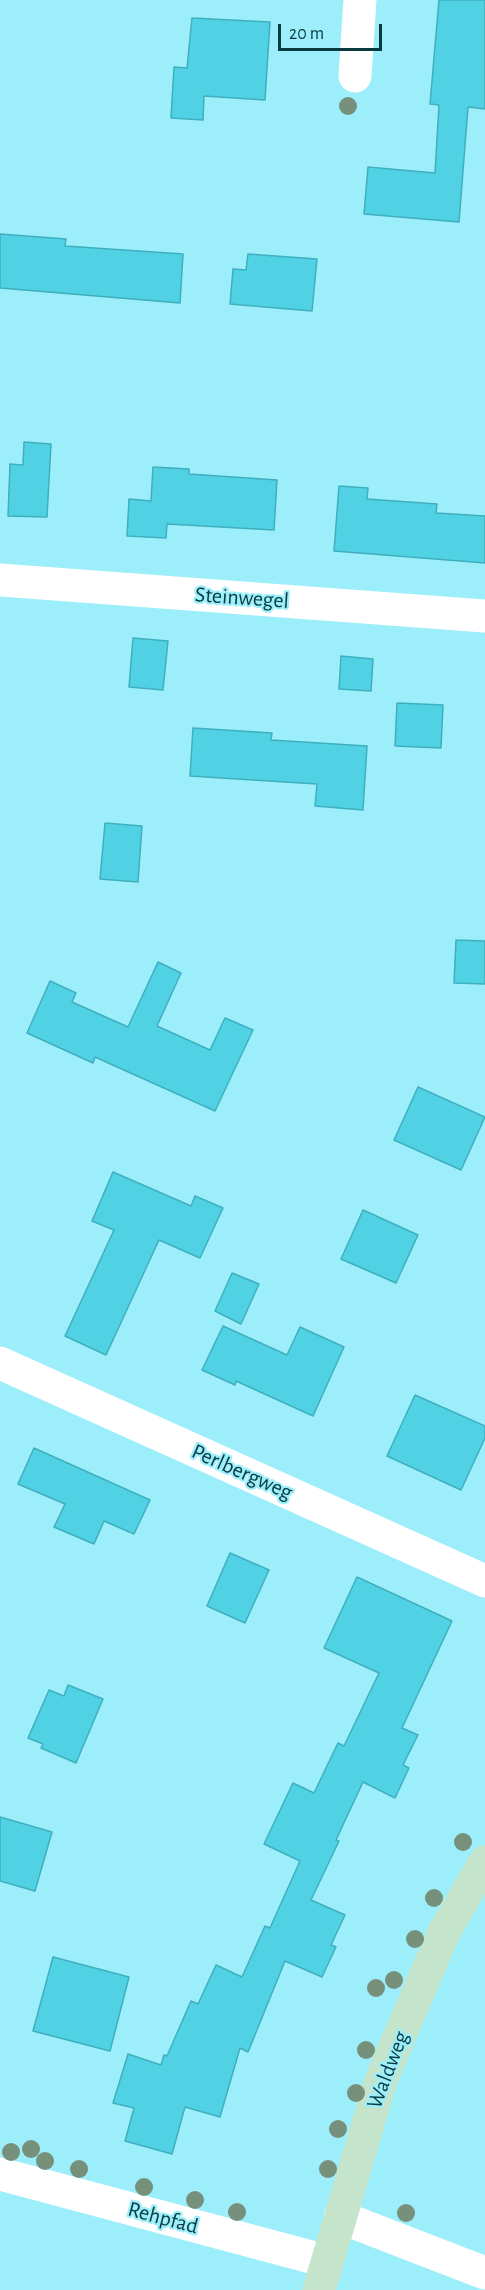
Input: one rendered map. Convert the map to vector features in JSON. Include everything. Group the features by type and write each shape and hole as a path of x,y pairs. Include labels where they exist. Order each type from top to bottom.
{"main road":[{"name":"Waldweg","path":"323,2276 386,2070 444,1932 485,1862"}],"street":[{"path":"355,76 360,0"},
{"name":"Steinwegel","path":"0,580 485,616"},
{"name":"Perlbergweg","path":"0,1363 485,1581"},
{"name":"Rehpfad","path":"0,2174 323,2276"},
{"path":"340,2217 485,2273"}],"building":[{"path":"439,0 485,0 485,109 468,107 459,222 364,214 368,167 435,173 439,105 430,104"},
{"path":"192,18 270,22 265,100 204,96 203,120 171,118 174,67 187,68"},
{"path":"0,234 66,239 65,246 183,254 180,303 0,288"},
{"path":"248,254 317,259 312,311 230,304 233,269 246,270"},
{"path":"24,442 51,444 47,517 8,516 10,464 23,465"},
{"path":"153,467 189,469 189,474 277,480 274,530 167,524 166,538 127,536 129,499 151,501"},
{"path":"339,486 368,488 367,499 437,504 436,513 485,516 485,563 334,551"},
{"path":"133,638 168,641 163,690 129,687"},
{"path":"341,656 373,659 371,691 339,689"},
{"path":"397,703 443,705 441,748 395,746"},
{"path":"193,728 272,733 271,740 367,746 363,810 315,806 317,784 190,776"},
{"path":"105,823 142,826 138,882 100,879"},
{"path":"456,940 485,941 485,984 454,983"},
{"path":"158,962 181,973 157,1026 210,1050 225,1018 253,1030 215,1111 95,1057 93,1063 27,1033 50,981 76,993 72,1002 128,1027"},
{"path":"418,1087 485,1117 461,1170 394,1140"},
{"path":"113,1172 191,1206 195,1196 223,1208 200,1258 159,1240 106,1355 65,1336 114,1230 92,1221"},
{"path":"363,1210 418,1235 396,1283 341,1259"},
{"path":"232,1273 259,1284 241,1324 215,1311"},
{"path":"223,1326 287,1355 300,1327 344,1347 313,1416 236,1381 235,1385 202,1370"},
{"path":"415,1395 485,1426 485,1438 461,1490 387,1456"},
{"path":"34,1448 150,1500 134,1534 104,1521 94,1544 54,1527 65,1504 18,1484"},
{"path":"230,1553 269,1570 245,1623 207,1606"},
{"path":"357,1577 452,1621 402,1728 418,1735 403,1765 409,1768 395,1798 363,1782 336,1840 339,1841 311,1900 345,1915 331,1945 336,1947 322,1977 285,1961 248,2052 240,2048 220,2117 185,2107 172,2154 125,2141 134,2108 113,2103 128,2054 161,2065 191,2001 198,2004 216,1965 242,1977 265,1926 270,1928 300,1861 264,1844 293,1783 314,1793 338,1743 344,1746 379,1673 324,1648"},
{"path":"68,1685 103,1699 76,1763 41,1748 43,1744 28,1738 49,1690 64,1696"},
{"path":"0,1817 52,1832 35,1891 0,1881"},
{"path":"53,1957 129,1977 110,2051 33,2031"}]}
